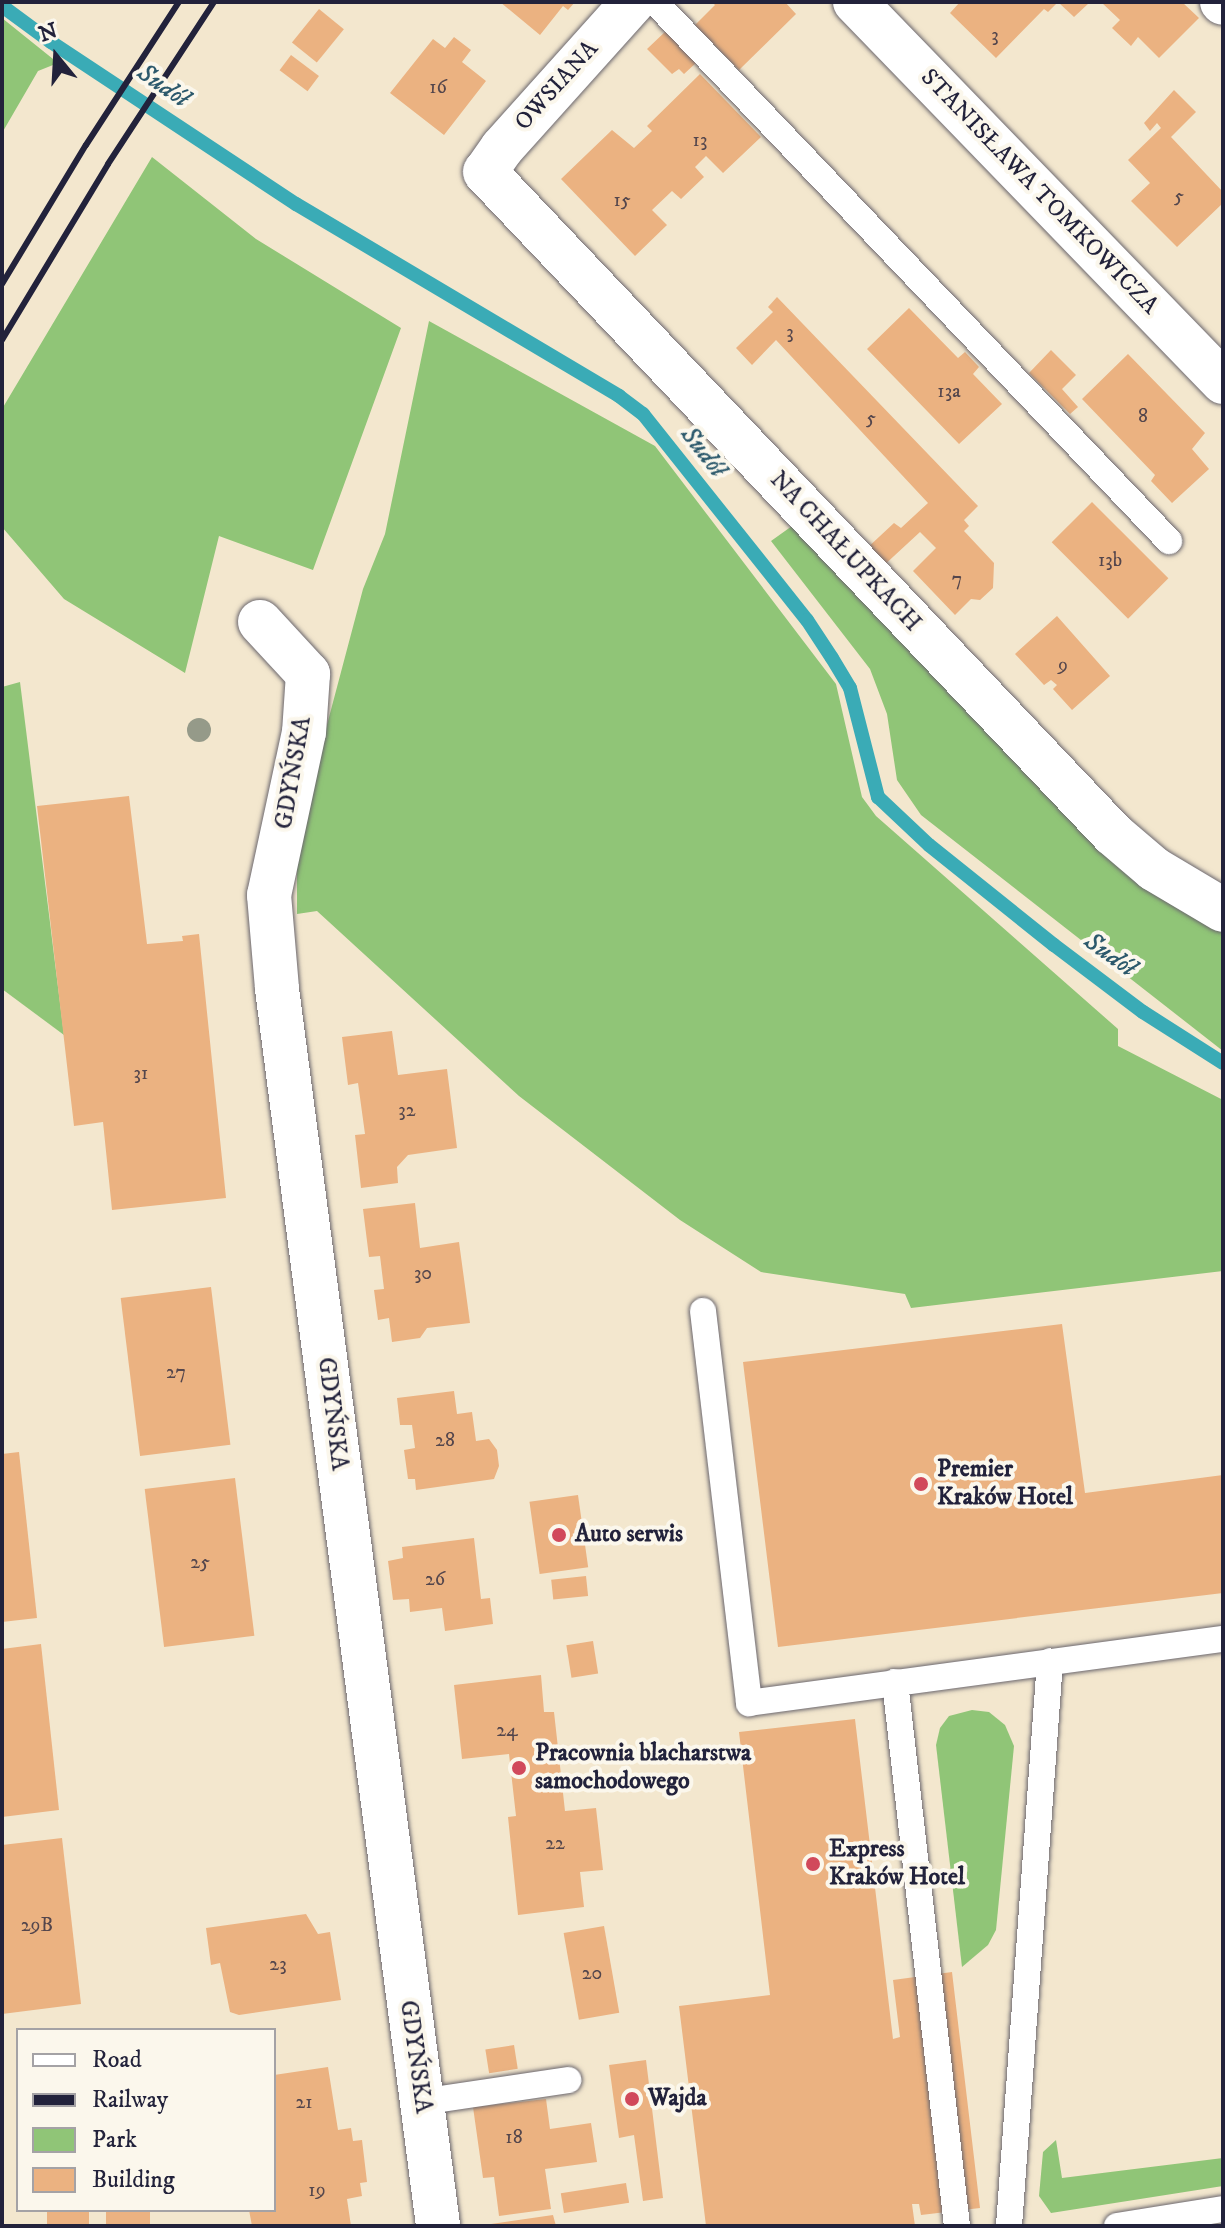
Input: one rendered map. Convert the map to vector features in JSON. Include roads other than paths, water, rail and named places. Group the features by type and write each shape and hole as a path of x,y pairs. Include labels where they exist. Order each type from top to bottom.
{"street":[{"name":"OWSIANA","path":"485,172 520,127 633,2"},
{"name":"STANISŁAWA TOMKOWICZA","path":"855,2 1223,382"},
{"name":"NA CHAŁUPKACH","path":"485,172 1113,834 1154,869 1223,910"},
{"name":"GDYŃSKA","path":"260,622 308,674 304,732 269,895 283,1035 438,2226"}],"lane":[{"path":"655,2 1169,541"},
{"path":"703,1311 749,1703 1223,1639"},
{"path":"1009,2226 1050,1661"},
{"path":"895,1682 957,2226"},
{"path":"421,2102 568,2080"},
{"path":"1117,2226 1223,2209"}],"waterway":[{"name":"Sudół","path":"2,6 51,42 296,204 619,396 643,414 807,620 832,658 850,688 878,797 929,845 1054,945 1143,1012 1223,1063"}],"railway":[{"path":"2,284 86,145 179,2"},
{"path":"2,340 108,164 214,2"}],"place":[{"name":"Premier Kraków Hotel","path":"921,1484"},
{"name":"Auto serwis","path":"559,1535"},
{"name":"Pracownia blacharstwa samochodowego","path":"519,1768"},
{"name":"Express Kraków Hotel","path":"813,1864"},
{"name":"Wajda","path":"632,2099"}]}
